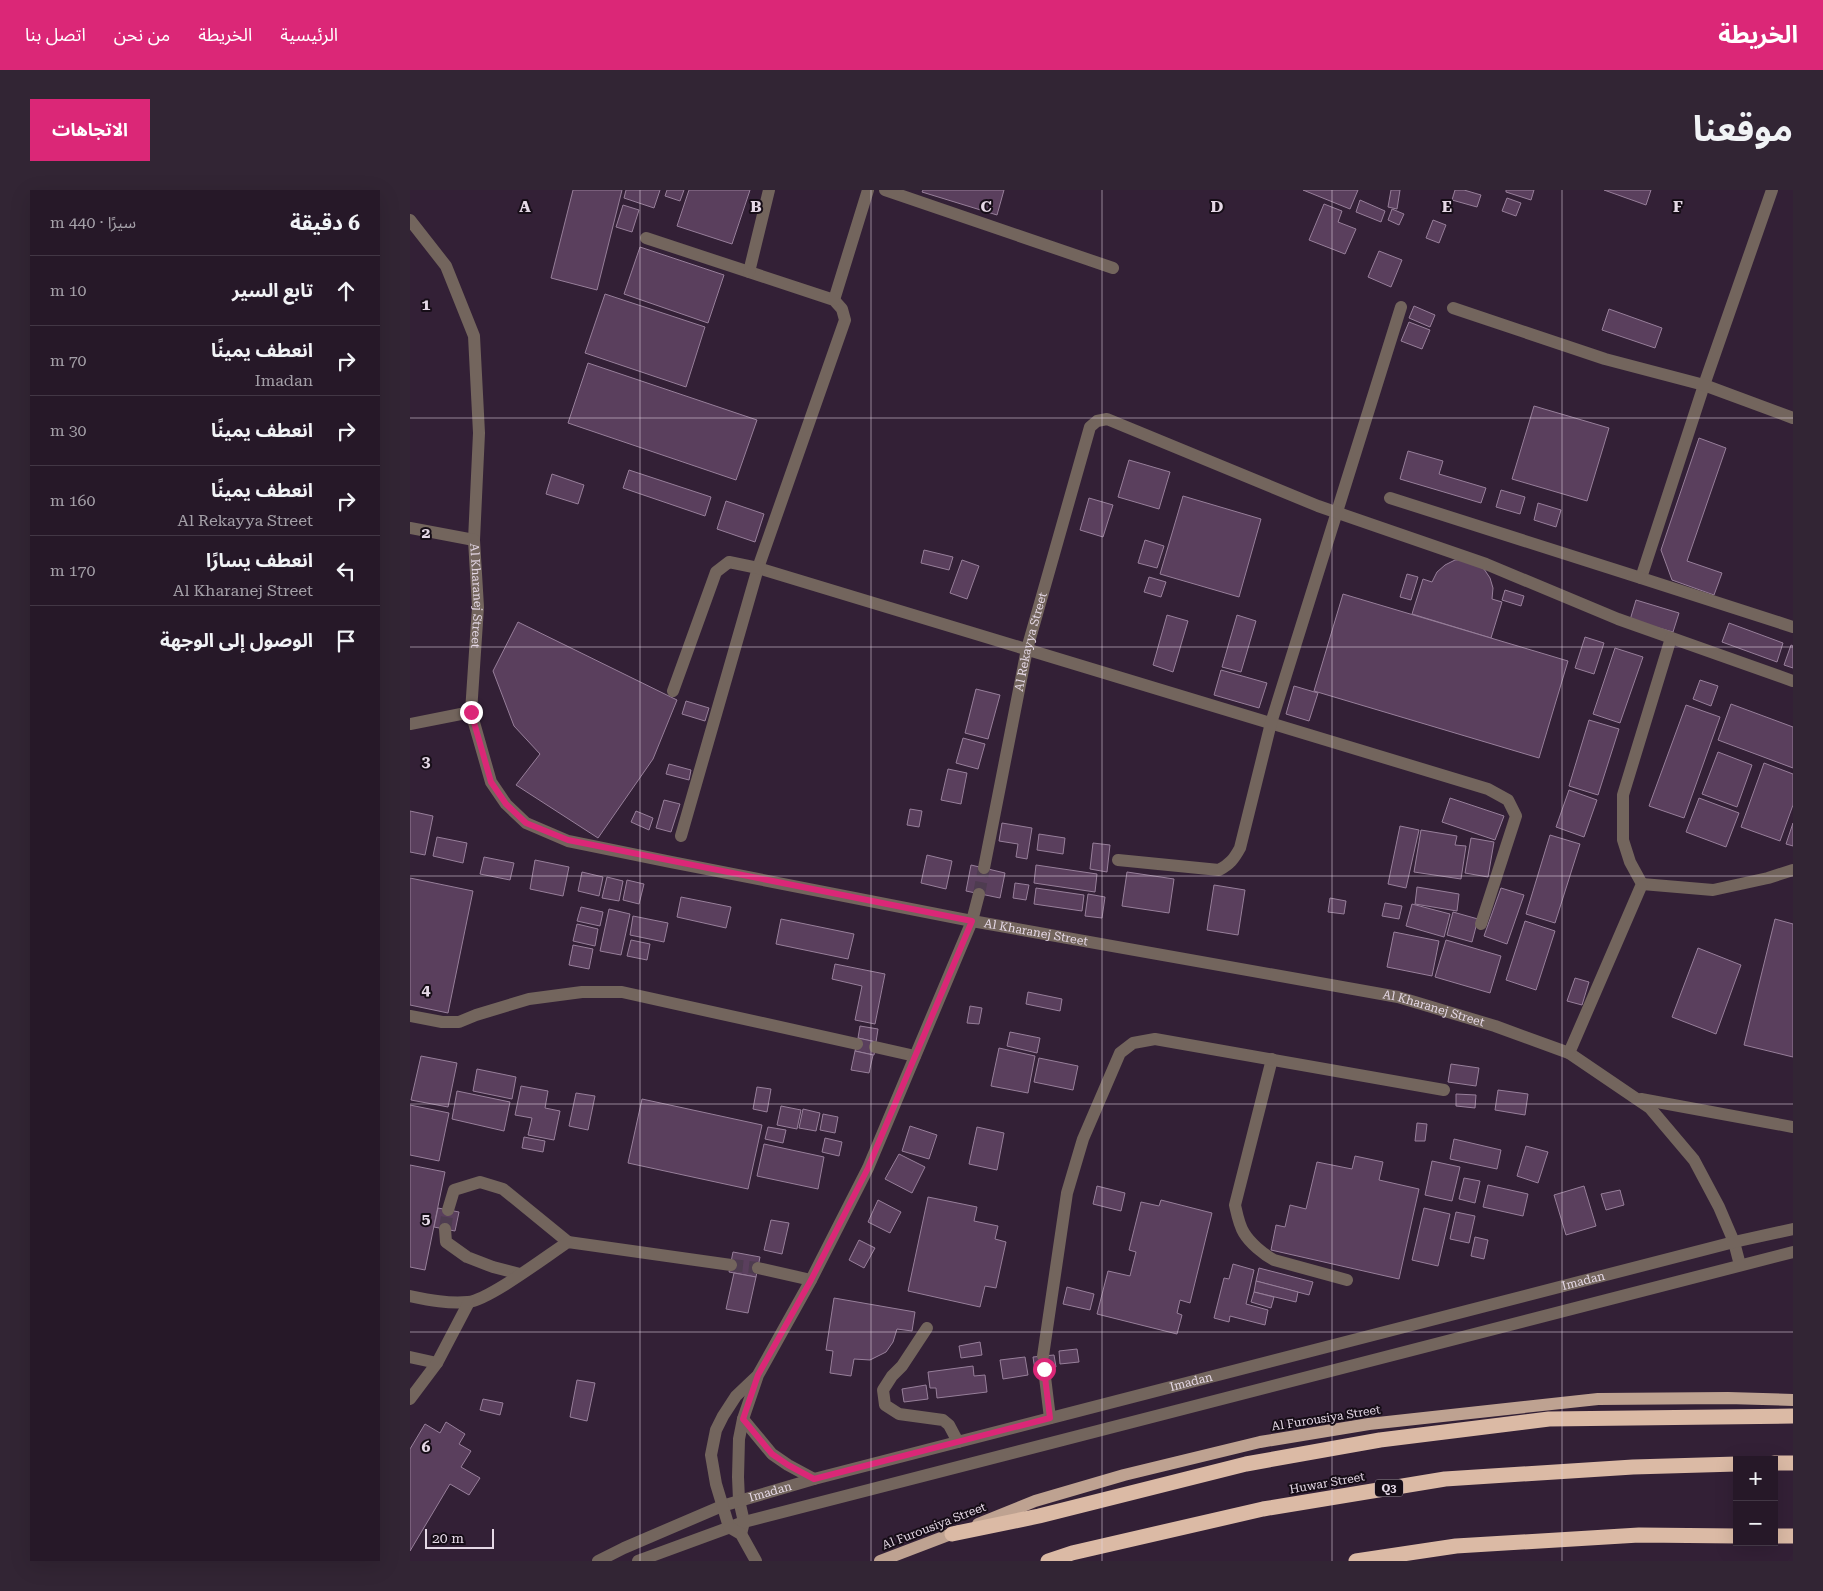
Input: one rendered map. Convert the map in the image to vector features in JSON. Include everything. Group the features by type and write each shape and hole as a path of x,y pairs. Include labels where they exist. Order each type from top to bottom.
{"highway":[{"path":"952,1534 1066,1509 1246,1464 1380,1440 1549,1420 1793,1416"},
{"path":"1778,1464 1793,1463"},
{"name":"Huwar Street","path":"1048,1561 1072,1553 1263,1509 1445,1479 1633,1467 1733,1464"},
{"path":"1356,1561 1456,1546 1639,1535 1733,1536"},
{"path":"1778,1536 1793,1536"}],"main road":[{"name":"Al Furousiya Street","path":"880,1561 1035,1501 1124,1475 1260,1442 1369,1424 1598,1399 1728,1398 1793,1400"}],"street":[{"path":"749,272 769,190"},
{"path":"834,300 868,190"},
{"path":"885,190 1113,268"},
{"path":"1641,578 1704,385 1772,190"},
{"name":"Al Kharanej Street","path":"410,220 446,266 474,336 480,434 474,540 478,607 471,712 491,782 506,804 526,823 568,840 671,862 972,921 1398,996 1495,1026 1569,1053 1650,1108 1694,1160 1719,1207 1734,1242 1740,1265"},
{"path":"646,238 834,300 842,309 845,320 758,568 681,836"},
{"path":"1118,860 1219,870 1229,865 1240,848 1271,723 1401,307"},
{"path":"1453,308 1605,359 1704,385 1793,418"},
{"name":"Al Rekayya Street","path":"984,868 1027,649 1090,428 1097,421 1107,419 1336,513"},
{"path":"1390,498 1793,627"},
{"path":"1336,513 1486,564 1618,619 1793,681"},
{"path":"410,528 474,540"},
{"path":"672,691 716,572 729,562 758,568 1488,789 1508,800 1516,816 1481,924"},
{"path":"1642,884 1630,862 1623,840 1623,795 1671,638"},
{"path":"410,724 471,712"},
{"path":"1642,884 1713,890 1768,878 1793,870"},
{"path":"1569,1053 1642,884"},
{"path":"756,1561 743,1528 739,1500 737,1460 743,1419 758,1375 811,1280 868,1168 972,921 980,894"},
{"path":"410,1016 442,1022 459,1022 476,1014 529,999 582,992 622,992 857,1044"},
{"path":"1050,1418 1043,1362 1067,1193 1083,1139 1120,1053 1133,1043 1155,1039 1444,1090"},
{"path":"875,1047 915,1056"},
{"path":"1272,1059 1235,1205 1239,1220 1244,1233 1265,1255 1274,1260 1347,1280"},
{"path":"1636,1098 1793,1127"},
{"path":"448,1210 454,1190 480,1182 502,1189 568,1242 731,1265"},
{"path":"445,1229 446,1242 467,1258 520,1274"},
{"name":"Imadan","path":"598,1561 722,1506 814,1479 1734,1242 1793,1229"},
{"path":"410,1296 433,1301 469,1302 486,1297 568,1242"},
{"name":"Imadan","path":"743,1528 1793,1252"},
{"path":"758,1268 811,1280"},
{"path":"410,1399 437,1363 469,1302"},
{"path":"927,1328 902,1366 892,1376 883,1390 885,1405 899,1414 943,1420 950,1425 958,1442"},
{"path":"410,1357 437,1363"},
{"path":"730,1527 722,1506 712,1464 711,1455 714,1437 723,1416 736,1396 758,1375"},
{"path":"743,1419 772,1454 814,1479"},
{"path":"638,1561 730,1527 743,1528"}],"building":[{"path":"573,190 622,190 597,290 551,278"},
{"path":"626,190 660,190 654,208 624,198"},
{"path":"667,190 684,190 680,201 665,196"},
{"path":"689,190 750,190 732,244 677,226"},
{"path":"923,190 1004,190 997,215 922,192"},
{"path":"1303,190 1358,190 1350,209"},
{"path":"1391,190 1400,190 1397,209 1388,207"},
{"path":"1455,190 1464,190 1481,195 1477,207 1452,200"},
{"path":"1506,190 1534,190 1531,200 1506,192"},
{"path":"1604,190 1651,190 1646,205"},
{"path":"1507,198 1521,203 1516,216 1502,211"},
{"path":"1360,200 1385,211 1381,222 1356,212"},
{"path":"1324,204 1342,211 1338,222 1356,229 1345,254 1309,240"},
{"path":"623,205 639,210 632,232 616,227"},
{"path":"1392,209 1404,214 1399,225 1388,220"},
{"path":"1433,220 1446,225 1439,243 1426,238"},
{"path":"640,247 724,275 708,323 624,294"},
{"path":"1379,251 1402,260 1391,287 1368,277"},
{"path":"605,294 705,327 686,387 585,353"},
{"path":"1414,306 1435,315 1430,327 1409,318"},
{"path":"1609,309 1662,328 1655,348 1602,330"},
{"path":"1409,322 1430,330 1422,349 1401,341"},
{"path":"588,363 757,420 736,480 568,423"},
{"path":"1534,406 1609,428 1587,501 1512,479"},
{"path":"1699,438 1726,448 1687,561 1722,573 1714,595 1672,580 1661,550"},
{"path":"1408,451 1443,461 1439,474 1486,488 1481,503 1400,479"},
{"path":"1129,460 1170,472 1159,509 1118,497"},
{"path":"629,470 711,497 705,516 623,488"},
{"path":"552,474 584,485 578,504 546,494"},
{"path":"1501,490 1525,497 1520,514 1496,507"},
{"path":"1183,496 1261,519 1239,597 1160,574"},
{"path":"1089,498 1113,505 1103,537 1080,530"},
{"path":"726,501 764,514 755,542 717,529"},
{"path":"1538,503 1561,510 1556,527 1534,520"},
{"path":"1145,540 1164,546 1157,568 1138,563"},
{"path":"924,550 953,557 949,570 921,563"},
{"path":"1465,559 1484,569 1490,578 1493,588 1492,599 1502,602 1491,638 1412,614 1423,579 1432,582 1437,572 1445,565 1455,560"},
{"path":"962,560 979,566 967,599 950,593"},
{"path":"1407,574 1418,577 1411,600 1400,597"},
{"path":"1149,577 1166,582 1161,597 1144,592"},
{"path":"1505,590 1524,596 1521,606 1502,600"},
{"path":"1343,594 1568,661 1539,758 1314,691"},
{"path":"1636,600 1679,613 1673,632 1630,620"},
{"path":"1167,615 1188,621 1173,672 1153,665"},
{"path":"1237,615 1256,621 1241,672 1222,667"},
{"path":"518,622 677,700 653,759 598,838 516,785 540,754 514,726 493,671"},
{"path":"1729,623 1783,643 1777,662 1722,642"},
{"path":"1585,637 1604,643 1594,674 1575,668"},
{"path":"1791,645 1793,646 1793,668 1784,665"},
{"path":"1615,648 1643,657 1620,723 1593,714"},
{"path":"1221,670 1267,683 1259,708 1214,695"},
{"path":"1700,680 1718,686 1711,706 1693,699"},
{"path":"1294,686 1318,693 1309,721 1286,714"},
{"path":"976,689 1000,695 988,739 965,733"},
{"path":"686,701 709,708 705,721 682,714"},
{"path":"1731,704 1793,727 1793,768 1718,740"},
{"path":"1686,705 1720,717 1684,818 1649,806"},
{"path":"1589,720 1619,729 1598,795 1569,786"},
{"path":"963,738 985,744 978,769 956,763"},
{"path":"1718,752 1752,765 1737,807 1702,794"},
{"path":"1764,763 1793,774 1793,805 1780,841 1741,827"},
{"path":"669,764 691,770 689,780 666,774"},
{"path":"948,769 967,773 961,804 941,800"},
{"path":"1569,790 1597,800 1584,837 1556,827"},
{"path":"1450,798 1504,816 1495,840 1442,822"},
{"path":"1699,798 1739,813 1726,847 1686,832"},
{"path":"664,800 680,804 671,832 656,828"},
{"path":"910,809 922,811 919,827 907,825"},
{"path":"410,811 433,816 425,855 410,852"},
{"path":"636,811 653,818 649,830 631,822"},
{"path":"1002,823 1032,828 1027,859 1016,857 1018,844 999,841"},
{"path":"1793,823 1793,846 1786,844"},
{"path":"1400,826 1419,830 1406,888 1388,884"},
{"path":"1421,830 1457,836 1455,845 1466,846 1461,879 1414,872"},
{"path":"1039,834 1065,838 1063,854 1037,850"},
{"path":"1550,835 1580,844 1555,923 1526,914"},
{"path":"437,837 467,843 463,863 433,856"},
{"path":"1471,838 1494,842 1488,877 1465,873"},
{"path":"1093,843 1110,845 1107,872 1090,869"},
{"path":"927,855 952,861 946,889 921,883"},
{"path":"484,857 514,863 510,880 480,874"},
{"path":"535,860 569,867 563,896 530,889"},
{"path":"971,865 1005,873 1000,898 966,891"},
{"path":"1036,865 1097,874 1095,892 1034,883"},
{"path":"582,872 603,877 599,896 578,891"},
{"path":"1127,872 1174,879 1169,913 1122,906"},
{"path":"607,877 623,881 619,901 602,898"},
{"path":"410,878 473,891 448,1013 410,1005"},
{"path":"627,880 644,884 639,904 623,900"},
{"path":"1015,883 1029,885 1026,900 1013,898"},
{"path":"1214,885 1245,890 1238,935 1207,930"},
{"path":"1417,887 1459,894 1457,911 1415,904"},
{"path":"1036,888 1084,895 1082,911 1034,904"},
{"path":"1501,888 1524,895 1507,944 1484,936"},
{"path":"1088,894 1105,897 1102,918 1085,916"},
{"path":"681,897 731,907 726,928 677,917"},
{"path":"1330,898 1346,901 1344,914 1328,912"},
{"path":"1385,903 1402,906 1399,919 1382,916"},
{"path":"1412,904 1450,914 1444,937 1406,926"},
{"path":"581,907 603,912 600,926 577,921"},
{"path":"609,909 630,914 621,955 600,951"},
{"path":"1453,912 1478,919 1472,942 1447,935"},
{"path":"633,916 668,923 664,942 630,935"},
{"path":"781,919 854,934 848,959 776,944"},
{"path":"1775,919 1793,924 1793,1057 1744,1045"},
{"path":"1525,921 1555,931 1536,990 1506,980"},
{"path":"577,924 598,929 595,946 573,941"},
{"path":"1394,932 1439,941 1432,976 1387,967"},
{"path":"631,940 650,944 647,960 627,956"},
{"path":"1446,940 1501,956 1490,993 1435,977"},
{"path":"573,945 593,949 589,969 569,965"},
{"path":"1698,948 1741,965 1716,1034 1672,1017"},
{"path":"835,964 885,974 875,1024 855,1020 862,986 832,979"},
{"path":"1575,978 1589,982 1582,1005 1567,1001"},
{"path":"1028,992 1062,999 1060,1011 1026,1004"},
{"path":"970,1006 982,1008 979,1024 967,1023"},
{"path":"860,1026 878,1029 876,1042 858,1038"},
{"path":"1010,1032 1040,1038 1037,1053 1007,1046"},
{"path":"858,1038 876,1042 874,1055 855,1051"},
{"path":"999,1048 1035,1056 1028,1093 991,1086"},
{"path":"855,1051 873,1055 869,1073 851,1070"},
{"path":"421,1056 457,1063 448,1107 411,1100"},
{"path":"1039,1058 1078,1066 1073,1090 1034,1082"},
{"path":"1451,1064 1479,1068 1476,1086 1448,1082"},
{"path":"477,1069 516,1077 512,1099 473,1091"},
{"path":"521,1086 548,1091 545,1108 560,1111 554,1140 528,1135 532,1118 515,1115"},
{"path":"757,1087 771,1089 767,1112 753,1109"},
{"path":"1498,1090 1528,1094 1525,1115 1495,1110"},
{"path":"457,1091 510,1102 504,1131 452,1119"},
{"path":"576,1093 595,1096 588,1130 569,1126"},
{"path":"1456,1094 1476,1095 1475,1108 1456,1106"},
{"path":"642,1099 762,1125 748,1189 628,1163"},
{"path":"410,1105 449,1113 439,1161 410,1155"},
{"path":"781,1106 801,1110 797,1129 777,1125"},
{"path":"803,1109 820,1113 816,1131 799,1128"},
{"path":"823,1114 838,1117 835,1133 820,1130"},
{"path":"1417,1123 1427,1124 1425,1141 1415,1141"},
{"path":"910,1126 937,1135 929,1159 902,1151"},
{"path":"768,1127 786,1130 783,1143 765,1139"},
{"path":"977,1127 1004,1133 997,1170 969,1164"},
{"path":"524,1137 545,1141 543,1152 522,1148"},
{"path":"825,1138 842,1142 839,1156 822,1152"},
{"path":"1454,1139 1501,1150 1497,1169 1450,1159"},
{"path":"764,1144 824,1157 818,1189 757,1176"},
{"path":"1526,1146 1548,1152 1538,1183 1517,1176"},
{"path":"899,1154 925,1167 912,1193 885,1179"},
{"path":"1355,1156 1383,1162 1379,1180 1419,1189 1399,1279 1271,1250 1276,1225 1285,1227 1290,1205 1306,1209 1317,1162 1352,1169"},
{"path":"1432,1161 1460,1167 1452,1201 1425,1195"},
{"path":"410,1165 445,1172 425,1270 410,1267"},
{"path":"1464,1178 1480,1181 1475,1203 1459,1199"},
{"path":"1488,1185 1528,1194 1523,1216 1483,1207"},
{"path":"1097,1186 1125,1193 1121,1211 1093,1204"},
{"path":"1584,1186 1596,1226 1566,1235 1554,1195"},
{"path":"1620,1190 1624,1205 1606,1210 1601,1194"},
{"path":"928,1197 977,1207 974,1221 998,1226 995,1239 1006,1242 996,1288 985,1286 980,1307 908,1291"},
{"path":"878,1200 901,1212 890,1233 868,1222"},
{"path":"1161,1200 1212,1213 1190,1303 1180,1300 1177,1313 1182,1315 1177,1334 1097,1314 1108,1271 1130,1276 1136,1252 1129,1250 1141,1202 1159,1206"},
{"path":"438,1208 459,1212 455,1231 434,1227"},
{"path":"1424,1208 1450,1214 1438,1266 1412,1260"},
{"path":"1456,1212 1475,1216 1469,1243 1450,1239"},
{"path":"771,1220 789,1223 782,1254 764,1250"},
{"path":"1475,1237 1488,1240 1484,1259 1471,1256"},
{"path":"859,1240 875,1248 864,1268 849,1260"},
{"path":"733,1252 760,1257 756,1277 729,1272"},
{"path":"1233,1264 1254,1270 1246,1304 1268,1310 1265,1325 1230,1316 1229,1322 1214,1318 1224,1278 1229,1279"},
{"path":"1259,1268 1313,1282 1309,1295 1256,1281"},
{"path":"734,1273 756,1277 748,1313 726,1309"},
{"path":"1256,1281 1298,1292 1296,1302 1254,1292"},
{"path":"1067,1287 1094,1294 1090,1310 1063,1304"},
{"path":"1254,1292 1274,1297 1271,1308 1251,1302"},
{"path":"834,1298 915,1312 912,1331 897,1329 893,1342 886,1352 870,1360 854,1359 851,1376 830,1373 833,1351 826,1350"},
{"path":"980,1342 982,1355 961,1358 959,1346"},
{"path":"1077,1349 1079,1362 1060,1364 1059,1351"},
{"path":"1054,1355 1056,1367 1035,1370 1033,1357"},
{"path":"1025,1357 1028,1375 1003,1379 1000,1360"},
{"path":"973,1366 974,1376 985,1375 987,1392 937,1398 936,1388 930,1388 928,1372"},
{"path":"577,1380 595,1383 587,1421 570,1417"},
{"path":"926,1385 928,1399 904,1402 902,1389"},
{"path":"483,1399 503,1403 500,1415 480,1410"},
{"path":"446,1422 465,1434 459,1444 471,1451 461,1467 480,1478 469,1495 450,1484 410,1551 410,1449 425,1424 440,1433"}],"tunnel":[{"path":"979,894 984,868"},
{"path":"445,1229 448,1210"},
{"path":"731,1265 758,1268"}],"route":[{"path":"471,712 491,782 506,804 526,823 568,840 972,921 868,1168 811,1280 758,1375 743,1419 772,1454 814,1479 1050,1418 1044,1369"}]}
